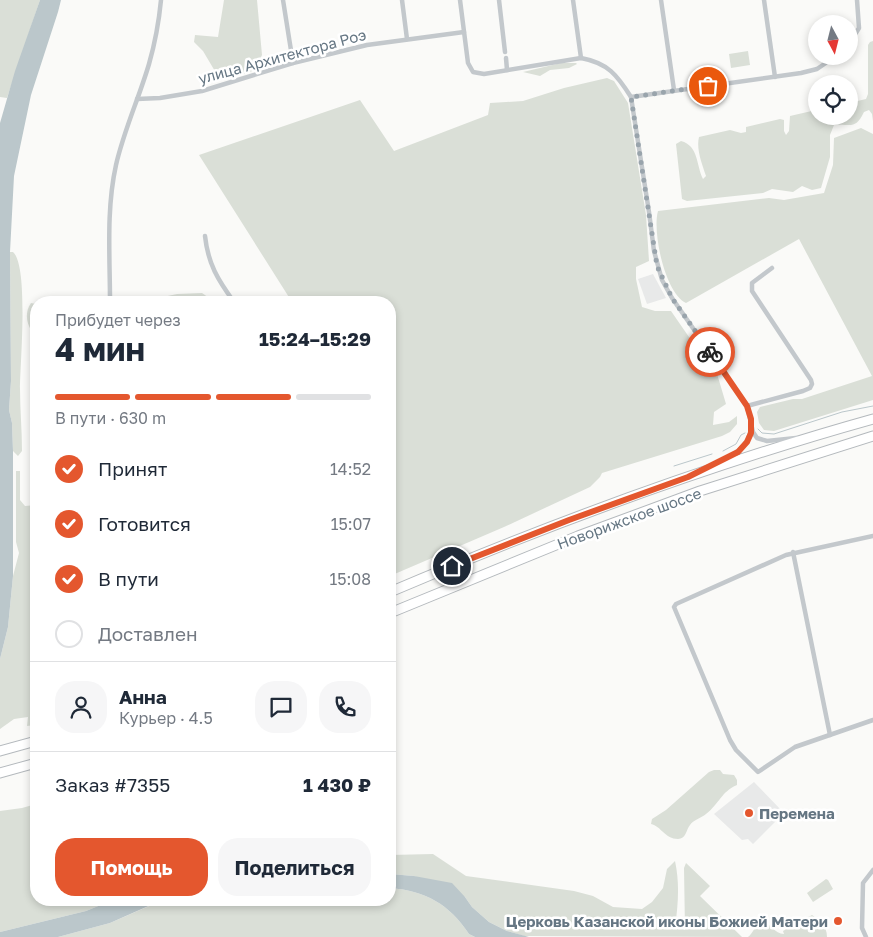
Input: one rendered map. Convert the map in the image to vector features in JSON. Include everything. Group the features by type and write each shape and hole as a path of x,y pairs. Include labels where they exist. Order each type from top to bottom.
{"highway":[{"name":"Новорижское шоссе","path":"396,590 561,523 688,477 826,432 873,419"},
{"name":"Новорижское шоссе","path":"396,611 587,532 709,488 873,436"},
{"path":"0,751 30,743"},
{"path":"0,773 30,765"}],"street":[{"path":"110,296 110,214 113,183 122,141 149,63 159,20 161,0"},
{"path":"283,0 293,63"},
{"path":"402,0 407,40"},
{"path":"460,0 468,63 473,72 484,74 581,58 604,65 613,72 631,97 654,251 660,273 672,298 747,406 757,438 767,441 780,441 826,432"},
{"path":"499,0 505,52"},
{"path":"573,0 581,58"},
{"path":"661,0 674,90"},
{"path":"764,0 775,77"},
{"path":"857,0 858,30"},
{"name":"улица Архитектора Роэ","path":"137,99 160,98 202,90 293,63 367,45 464,32"},
{"path":"506,58 507,70"},
{"path":"631,97 775,77 817,69 823,65"},
{"path":"206,236 211,266 218,281 229,296"},
{"path":"747,406 803,391 810,388 812,384 752,291 752,283 772,268"},
{"path":"688,477 738,452 747,442 752,426"},
{"path":"873,536 793,552 676,604 674,609 730,740 736,750 758,772 795,747 873,720"},
{"path":"793,552 830,736"},
{"path":"866,937 862,928 863,883 873,870"}],"shaded area":[{"path":"0,0 40,0 7,98 0,97"},
{"path":"40,0 61,0 31,95 14,176 10,252 11,381 9,410 12,423 13,451 13,576 8,627 0,659 0,123 15,71"},
{"path":"224,0 257,0 262,55 255,70 235,77 219,78 203,51 194,42 195,35 218,37"},
{"path":"873,41 873,121 869,110 864,112 858,122 858,101 866,99 868,94 868,45"},
{"path":"748,51 750,65 731,68 729,54"},
{"path":"561,63 577,64 569,68 550,70 540,76 523,72"},
{"path":"607,78 614,81 628,103 646,215 649,261 636,267 636,279 642,307 655,311 671,311 700,353 715,367 726,404 714,412 713,425 729,422 737,416 737,424 730,432 722,436 602,473 590,487 504,527 396,573 396,296 288,296 199,155 360,100 394,151 488,115 490,103 523,101 564,88"},
{"path":"808,112 808,125 834,125 830,135 830,157 821,188 812,190 802,186 793,192 772,189 763,193 687,201 682,199 676,144 681,141 691,147 703,179 706,176 699,151 699,137 730,130 741,133 746,132 746,127 780,119 784,120 786,135 789,131 790,116"},
{"path":"861,128 873,134 873,400 774,431 764,430 759,423 757,412 760,407 793,399 802,399 872,376 799,239 686,303 679,297 666,275 657,233 658,211 769,198 784,200 824,193 833,165 834,138"},
{"path":"10,252 13,252 18,261 22,295 20,389 22,451 18,456 13,451 12,423 9,410 11,381"},
{"path":"653,274 666,298 647,304 638,279"},
{"path":"202,293 206,296 168,296"},
{"path":"30,305 30,328 27,320"},
{"path":"16,471 20,471 20,500 25,506 30,506 30,726 27,726 28,717 14,719 0,729 0,659 8,627 13,576 19,553 16,542"},
{"path":"720,770 723,774 734,775 737,785 727,791 706,814 691,823 683,838 670,837 651,824 652,819 666,810 709,772"},
{"name":"Перемена","path":"754,782 784,813 753,844 748,839 742,840 714,814"},
{"path":"30,806 30,906 98,906 86,911 0,932 0,811"},
{"path":"433,854 466,876 574,891 593,896 613,907 642,909 652,902 663,888 667,869 675,861 678,894 675,928 685,930 684,868 686,863 710,886 700,896 742,937 524,936 507,931 489,922 472,907 465,897 414,876 396,874 396,855"},
{"path":"396,874 452,883 472,907 489,922 507,931 529,937 475,937 469,934 445,907 436,901 415,892 396,889"},
{"path":"826,879 833,889 813,902 807,893"},
{"path":"396,889 415,892 436,901 453,915 469,934 475,937 58,937 110,923 149,906 396,906"},
{"path":"98,906 148,906 110,923 58,937 0,937 0,932 86,911"},
{"path":"812,915 822,924 826,930 827,937 748,937 757,925 762,923 766,923 777,932 784,934 783,931"}],"waterway":[{"path":"758,429 762,433 774,434 842,412 873,406"},
{"path":"723,451 736,444 741,435 745,433"},
{"path":"674,466 712,454"}],"way so far":[{"path":"708,86 631,97 657,266 672,298 710,352"}],"place":[{"name":"Перемена","path":"749,813"},
{"name":"Церковь Казанской иконы Божией Матери","path":"838,921"}],"route":[{"path":"452,566 569,520 688,477 738,452 747,442 751,433 751,419 747,406 736,388 710,352"}]}
